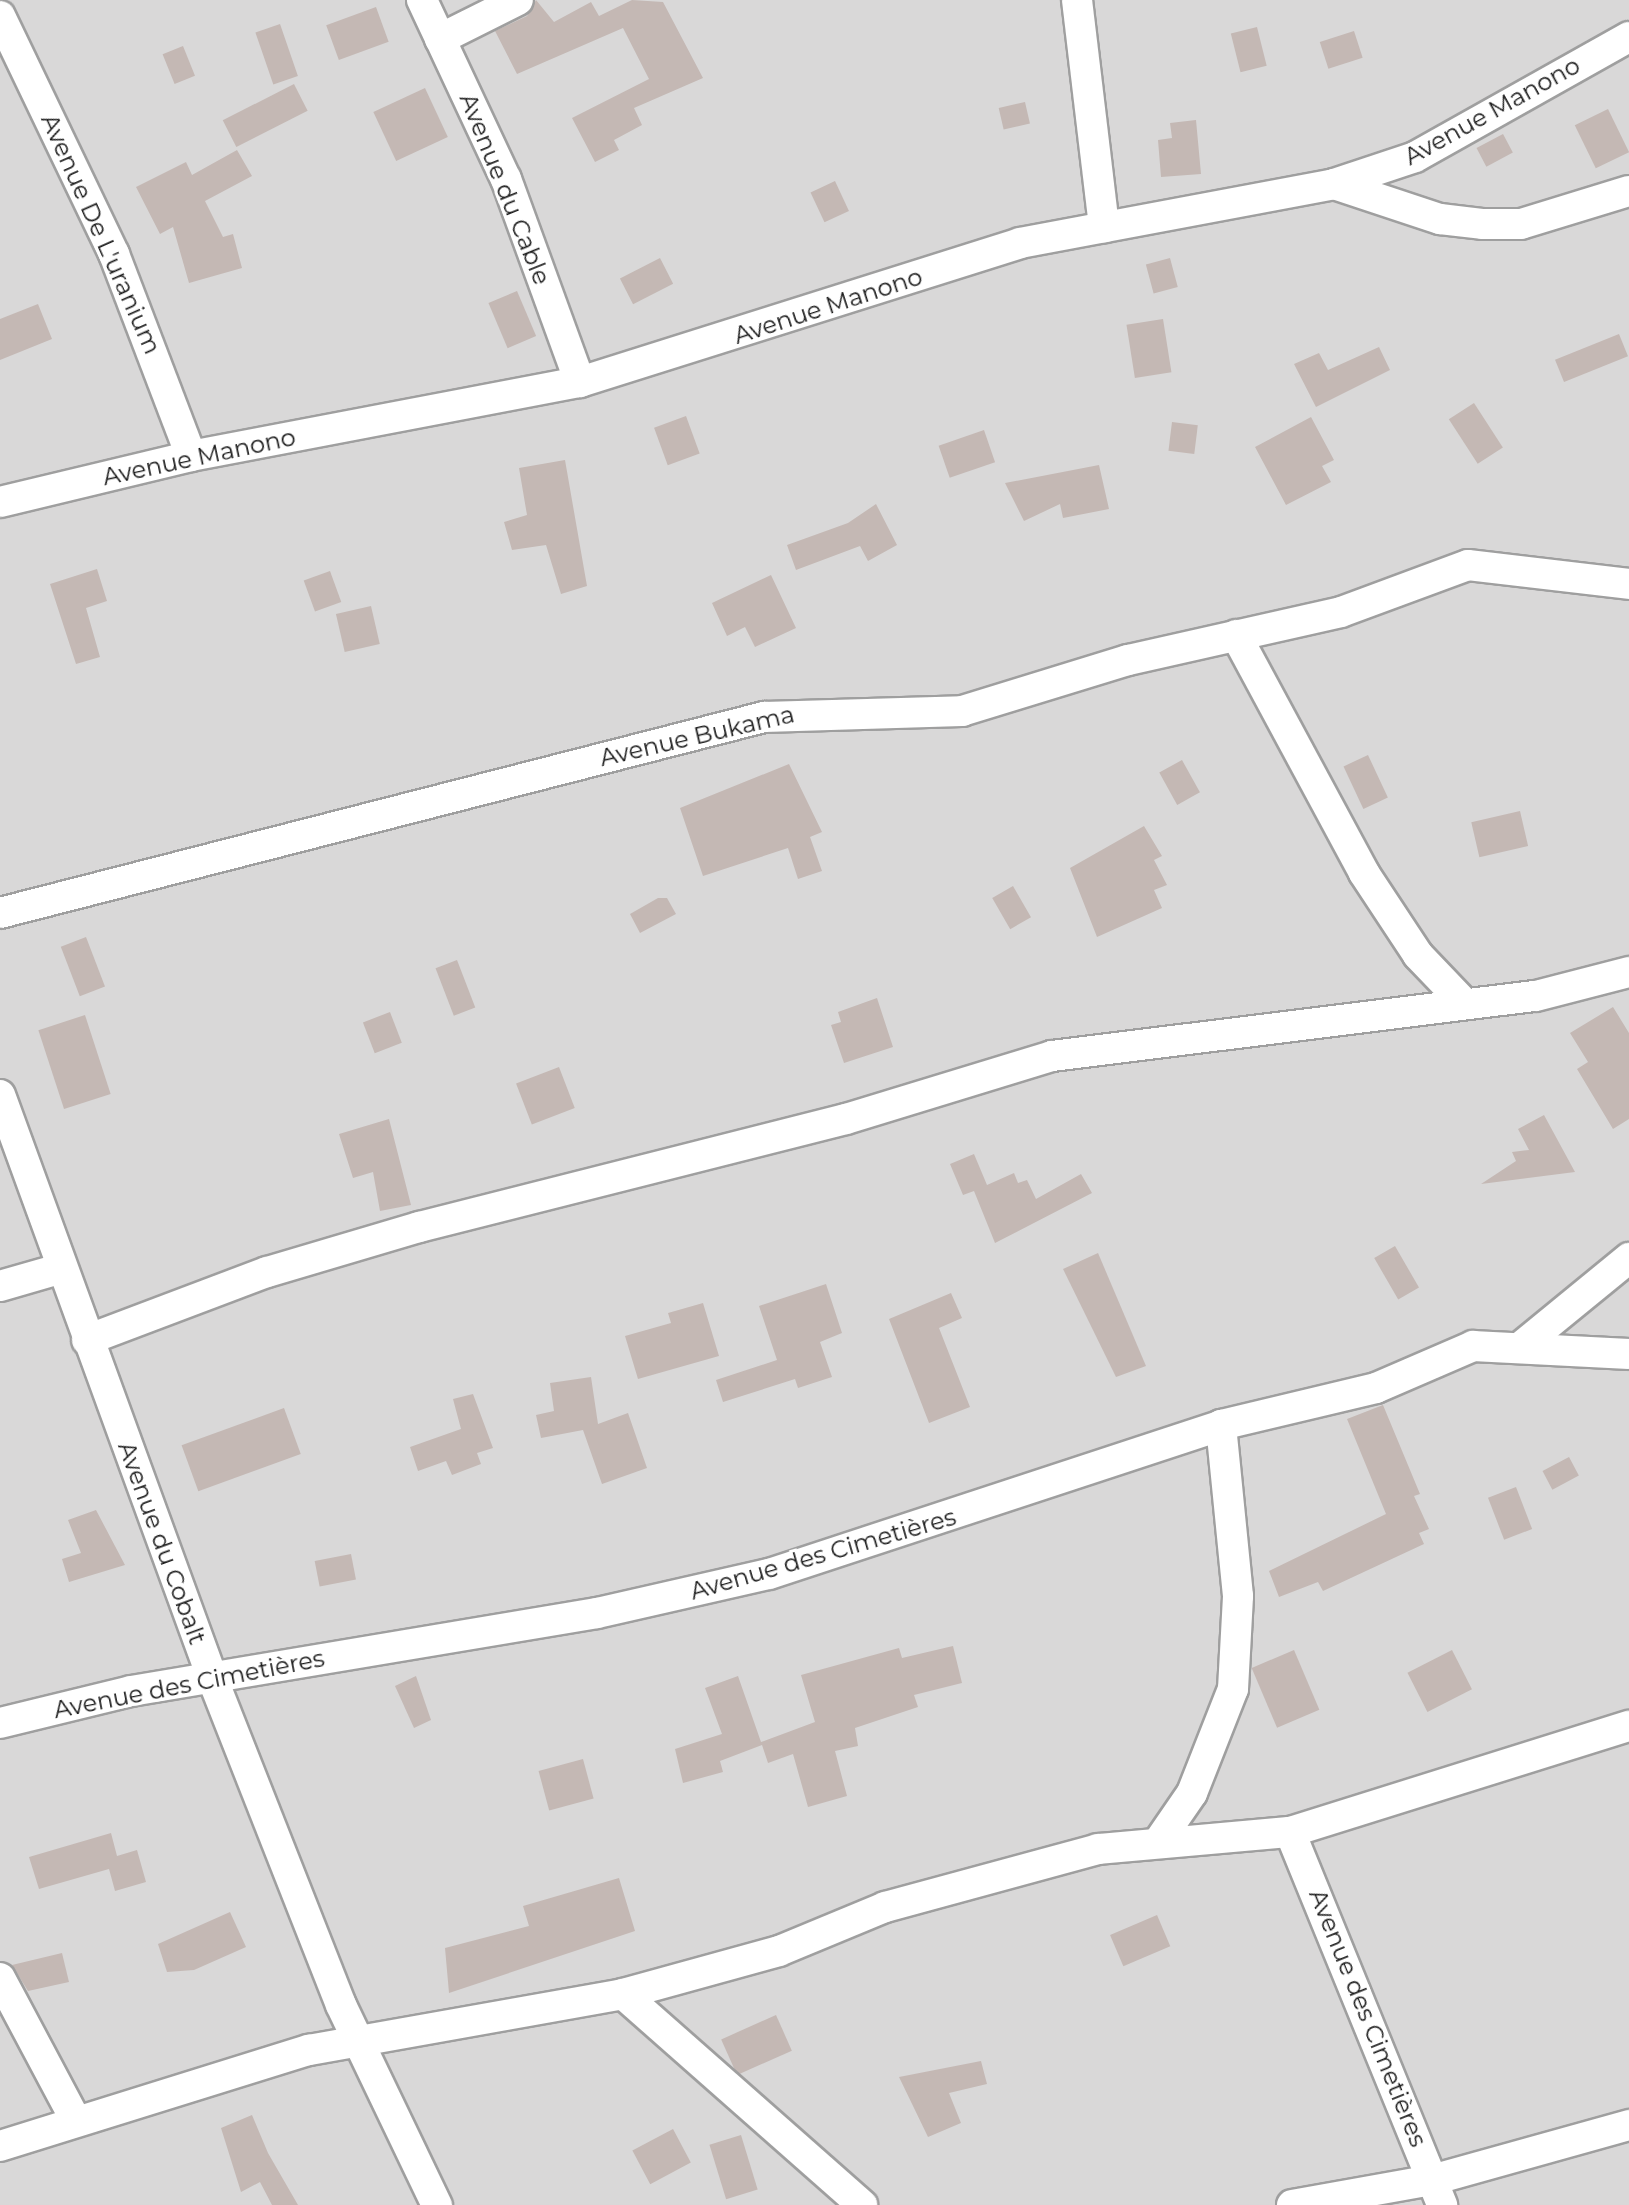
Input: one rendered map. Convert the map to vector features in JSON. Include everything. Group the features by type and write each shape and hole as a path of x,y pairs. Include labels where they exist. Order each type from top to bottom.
{"street":[{"name":"Avenue du Cable","path":"422,0 506,179 580,382"},
{"path":"440,39 518,0"},
{"path":"1077,0 1104,227"},
{"name":"Avenue De L'uranium","path":"0,16 114,254 191,456"},
{"name":"Avenue Manono","path":"0,502 191,456 580,382 1020,243 1334,184 1415,157 1629,37"},
{"path":"1334,184 1440,219 1482,224 1521,224 1629,191"},
{"name":"Avenue Bukama","path":"0,913 764,717 962,711 1236,635 1341,612 1468,565 1629,584"},
{"path":"1236,635 1364,873 1418,955 1465,1004"},
{"path":"87,1340 389,1236 846,1119 1052,1056 1536,996 1629,972"},
{"name":"Avenue du Cobalt","path":"0,1095 59,1269 213,1680 360,2041 437,2205"},
{"path":"1524,1344 1629,1258"},
{"path":"0,1286 59,1269"},
{"name":"Avenue des Cimetières","path":"0,1723 94,1698 597,1613 769,1574 1221,1425 1376,1388 1473,1346 1524,1344 1629,1354"},
{"path":"1159,1841 1192,1793 1233,1689 1238,1596 1221,1425"},
{"path":"0,2146 76,2121 360,2041 623,1994 779,1951 885,1907 1130,1841 1290,1832 1629,1726"},
{"name":"Avenue des Cimetières","path":"1290,1832 1437,2193"},
{"path":"0,1978 76,2121"},
{"path":"623,1994 862,2205"},
{"path":"1292,2205 1437,2193 1629,2125"}],"shaded area":[{"path":"0,0 1629,0 1629,2205 0,2205"}],"building":[{"path":"536,0 554,22 591,2 599,16 632,0 663,2 703,78 634,108 642,125 614,140 619,150 595,162 572,118 649,79 623,28 517,74 495,31 527,16"},
{"path":"376,7 389,42 339,60 326,25"},
{"path":"280,24 298,76 273,84 255,32"},
{"path":"1257,27 1267,66 1240,72 1231,34"},
{"path":"1354,31 1363,58 1328,69 1320,42"},
{"path":"183,46 195,76 175,84 163,54"},
{"path":"294,84 308,111 236,147 223,120"},
{"path":"425,88 448,137 396,161 373,112"},
{"path":"1025,102 1030,123 1004,130 999,108"},
{"path":"1608,109 1629,152 1596,168 1575,125"},
{"path":"1196,120 1201,174 1161,177 1158,140 1172,138 1170,123"},
{"path":"1503,134 1513,153 1486,167 1477,148"},
{"path":"237,150 252,176 205,201 223,237 233,234 242,268 189,283 173,227 160,234 136,187 186,162 192,175"},
{"path":"835,181 849,211 824,222 811,192"},
{"path":"660,258 673,284 633,304 620,278"},
{"path":"1170,258 1178,287 1154,293 1146,264"},
{"path":"517,291 536,336 508,348 488,303"},
{"path":"38,304 52,339 0,360 0,319"},
{"path":"1163,319 1171,372 1135,378 1126,325"},
{"path":"1619,334 1628,356 1564,382 1555,360"},
{"path":"1379,347 1390,370 1316,407 1294,364 1319,353 1328,370"},
{"path":"1474,403 1503,447 1478,464 1449,419"},
{"path":"686,416 700,454 668,465 654,428"},
{"path":"1311,417 1334,460 1322,466 1331,482 1286,505 1255,447"},
{"path":"1172,422 1198,425 1194,454 1168,451"},
{"path":"984,430 995,462 950,478 939,446"},
{"path":"565,460 587,586 561,594 546,545 512,550 504,522 527,515 519,468"},
{"path":"1099,465 1109,509 1063,518 1060,504 1024,521 1005,483"},
{"path":"876,504 897,545 868,561 860,546 796,570 787,545 848,523"},
{"path":"97,569 107,601 86,608 100,657 76,664 50,584"},
{"path":"330,571 341,602 315,612 304,581"},
{"path":"771,575 796,628 755,647 745,627 727,636 712,603"},
{"path":"371,606 380,644 345,652 336,614"},
{"path":"1368,755 1388,798 1363,809 1344,766"},
{"path":"1182,760 1200,792 1177,805 1159,773"},
{"path":"789,764 822,832 810,837 822,871 798,879 788,848 703,876 680,808"},
{"path":"1520,811 1528,846 1479,857 1471,822"},
{"path":"1144,826 1162,856 1154,860 1167,885 1154,890 1162,908 1097,937 1070,868"},
{"path":"1013,886 1031,917 1010,929 992,898"},
{"path":"658,898 667,898 676,914 640,933 630,914"},
{"path":"86,937 105,986 80,996 61,947"},
{"path":"457,960 475,1008 454,1016 436,968"},
{"path":"877,998 893,1047 844,1063 831,1025 841,1022 838,1012"},
{"path":"1613,1007 1629,1033 1629,1119 1613,1129 1577,1069 1588,1062 1570,1033"},
{"path":"390,1012 402,1043 375,1053 363,1022"},
{"path":"85,1015 111,1094 64,1109 38,1030"},
{"path":"559,1067 575,1108 532,1125 516,1083"},
{"path":"1544,1115 1575,1172 1481,1184 1516,1161 1512,1152 1529,1150 1518,1129"},
{"path":"389,1119 411,1205 380,1211 373,1172 353,1178 339,1134"},
{"path":"974,1154 987,1185 1014,1173 1018,1183 1027,1180 1036,1199 1081,1174 1092,1193 995,1243 974,1191 963,1195 950,1164"},
{"path":"1395,1246 1419,1288 1398,1300 1374,1258"},
{"path":"1098,1253 1146,1366 1116,1377 1063,1269"},
{"path":"826,1284 842,1333 820,1342 832,1377 798,1388 795,1379 723,1402 716,1380 777,1360 759,1306"},
{"path":"951,1293 962,1318 939,1328 970,1407 929,1423 889,1319"},
{"path":"703,1303 719,1356 638,1379 625,1336 671,1323 668,1313"},
{"path":"591,1377 598,1424 628,1413 647,1468 602,1484 583,1430 541,1438 536,1415 554,1411 550,1383"},
{"path":"473,1394 493,1448 477,1453 481,1464 452,1475 446,1461 418,1471 410,1447 461,1429 453,1399"},
{"path":"1383,1405 1420,1494 1414,1496 1429,1529 1419,1533 1424,1544 1323,1591 1318,1582 1279,1597 1269,1571 1386,1514 1347,1419"},
{"path":"284,1408 301,1454 198,1491 182,1445"},
{"path":"1569,1457 1579,1476 1552,1490 1543,1471"},
{"path":"1516,1487 1532,1529 1504,1540 1488,1498"},
{"path":"96,1510 125,1565 69,1582 62,1559 81,1553 68,1520"},
{"path":"351,1554 356,1580 320,1587 315,1561"},
{"path":"953,1646 962,1683 914,1695 918,1707 855,1728 858,1746 835,1751 847,1796 808,1807 793,1754 768,1763 762,1745 720,1761 723,1772 683,1783 675,1749 722,1734 705,1688 738,1676 761,1742 815,1722 801,1675 899,1648 902,1658"},
{"path":"1294,1650 1319,1710 1277,1728 1252,1668"},
{"path":"1452,1650 1472,1689 1427,1712 1407,1673"},
{"path":"416,1676 431,1720 414,1728 395,1686"},
{"path":"583,1759 594,1799 549,1811 539,1771"},
{"path":"111,1833 117,1856 137,1850 146,1882 115,1891 109,1869 39,1889 29,1857"},
{"path":"619,1878 635,1931 449,1993 445,1948 529,1926 523,1906"},
{"path":"230,1912 246,1947 194,1970 167,1972 158,1944"},
{"path":"1157,1915 1170,1946 1123,1966 1110,1935"},
{"path":"62,1953 69,1982 28,1991 12,1965"},
{"path":"776,2015 792,2051 737,2075 721,2039"},
{"path":"981,2061 987,2084 949,2093 961,2123 928,2137 899,2077"},
{"path":"252,2115 268,2153 298,2205 272,2205 260,2182 241,2192 221,2128"},
{"path":"673,2129 691,2163 650,2184 632,2151"},
{"path":"741,2135 758,2190 726,2199 709,2145"}]}
